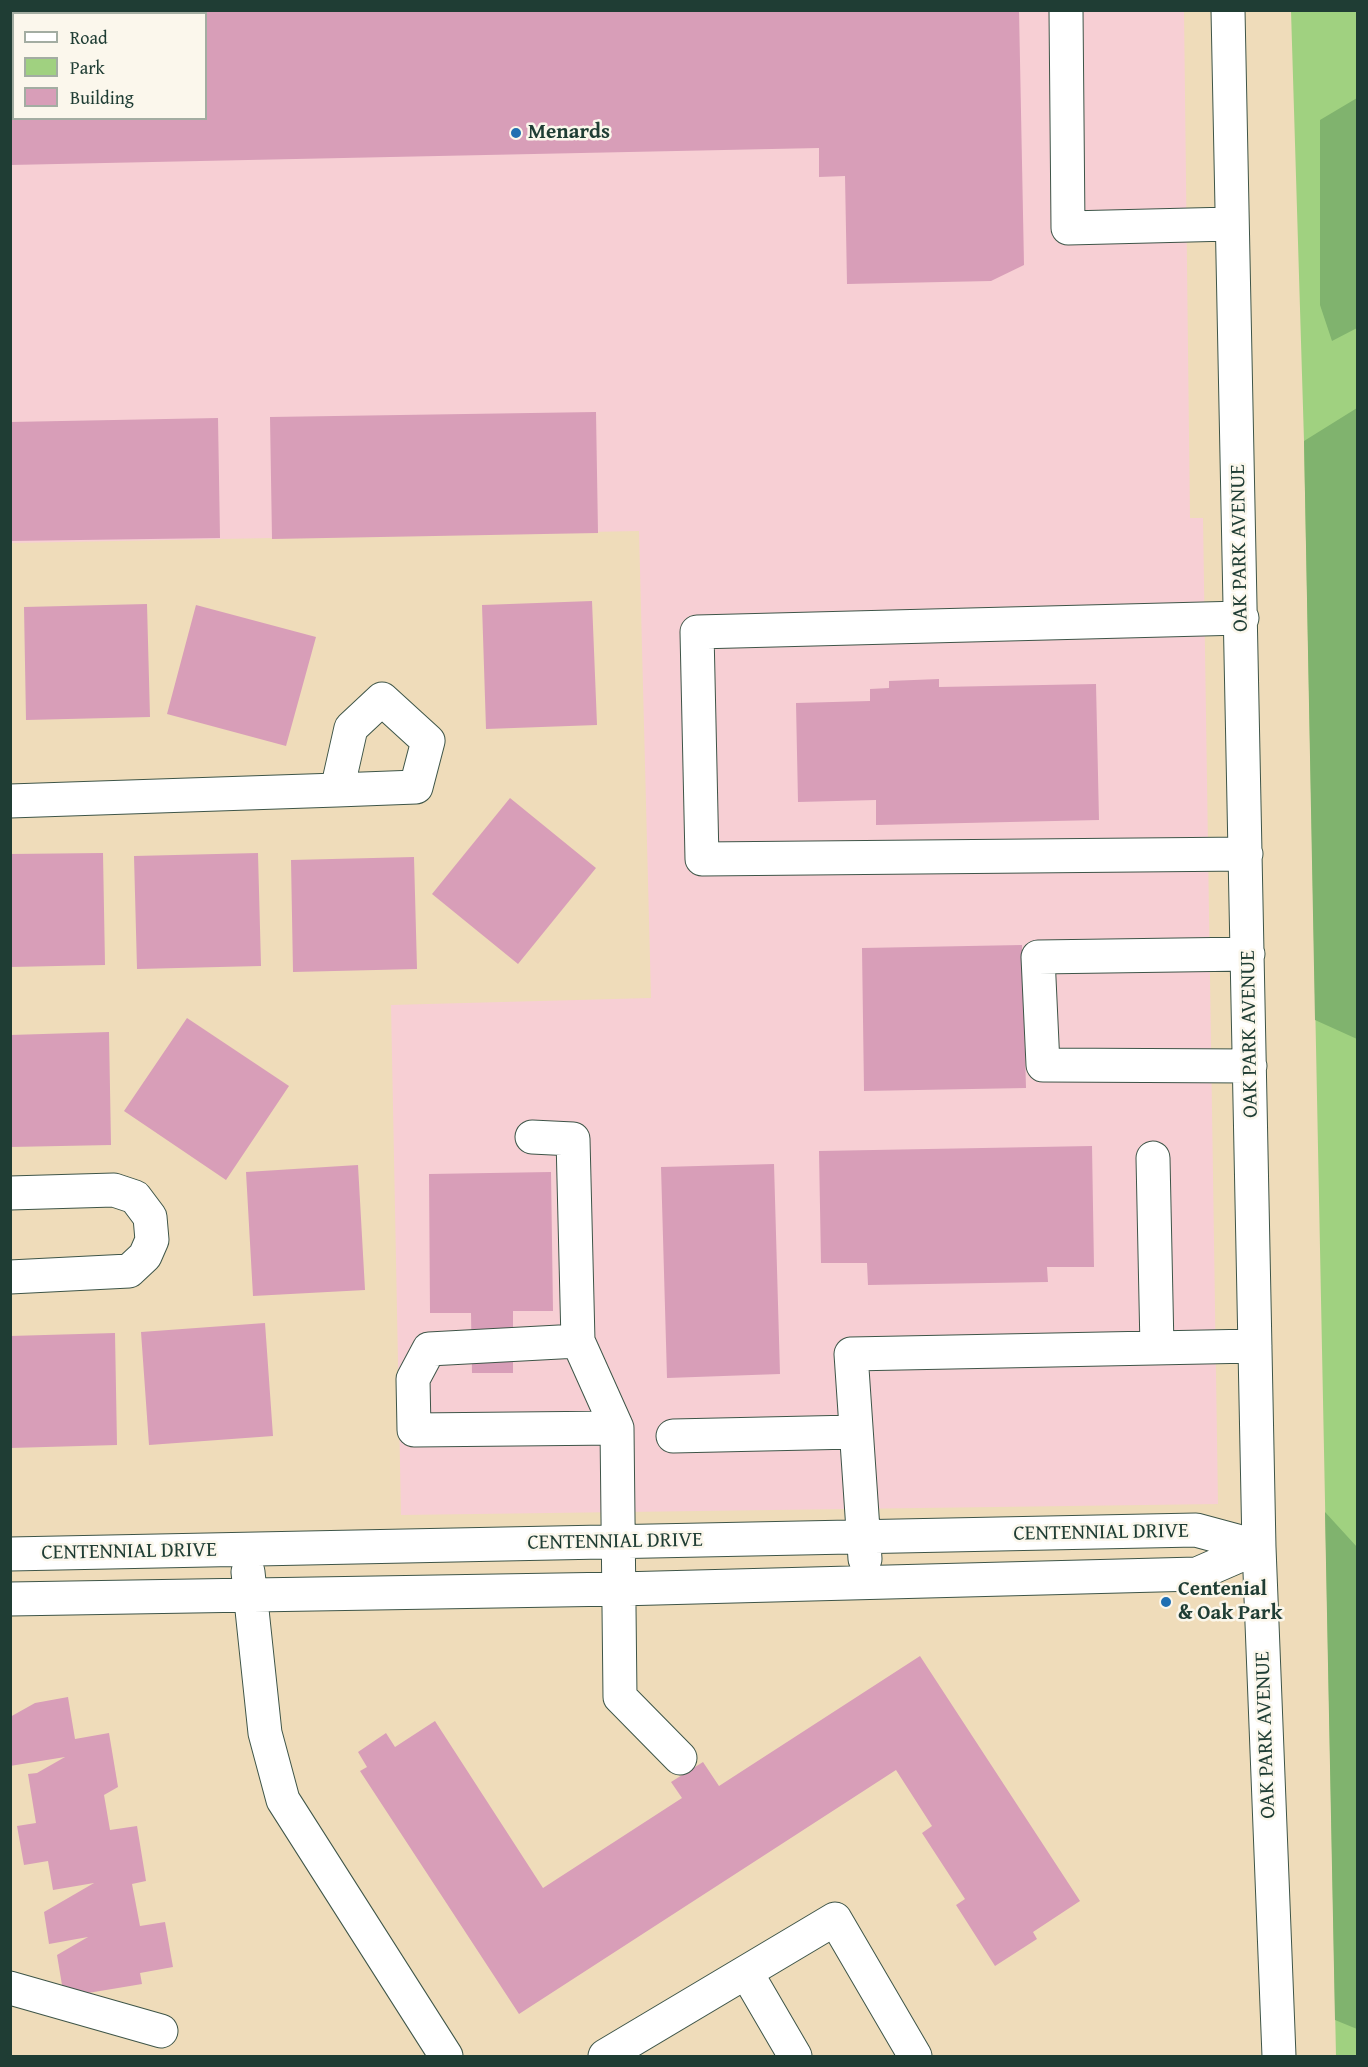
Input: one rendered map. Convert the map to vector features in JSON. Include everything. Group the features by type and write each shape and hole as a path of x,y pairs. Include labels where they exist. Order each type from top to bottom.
{"street":[{"path":"1066,10 1068,228 1232,224"},
{"name":"OAK PARK AVENUE","path":"1228,10 1259,1547 1279,2056"},
{"path":"1242,618 697,632 702,859 1246,854"},
{"path":"10,801 337,790"},
{"path":"1248,954 1038,957 1043,1065 1250,1066"},
{"path":"532,1137 573,1139 578,1341 617,1428 620,1697 680,1758"},
{"path":"1153,1158 1157,1348"},
{"path":"10,1193 114,1190 135,1197 150,1217 152,1240 145,1256 129,1271 10,1277"},
{"path":"578,1341 429,1349 413,1379 414,1430 617,1428"},
{"path":"867,1582 851,1354 1255,1346"},
{"path":"673,1436 855,1432"},
{"name":"CENTENNIAL DRIVE","path":"10,1554 1196,1530 1259,1547"},
{"name":"CENTENNIAL DRIVE","path":"10,1599 619,1588 1197,1574 1259,1547"},
{"path":"246,1550 266,1733 283,1800 446,2056"},
{"path":"605,2056 652,2045 746,1972 835,1919 915,2056"},
{"path":"746,1972 795,2056"},
{"path":"10,1988 161,2031"}],"shaded area":[{"path":"10,11 1184,11 1190,518 1203,518 1218,1504 401,1515 391,1005 651,998 639,531 11,543"}],"green space":[{"path":"1291,11 1358,11 1357,2056 1336,2056 1304,441"},
{"path":"1357,98 1357,328 1332,341 1320,305 1320,120"},
{"path":"1357,408 1357,1039 1315,1020 1304,441"},
{"path":"1325,1512 1357,1547 1357,2029 1335,2020"}],"building":[{"name":"Menards","path":"10,10 1019,10 1024,265 991,281 847,284 845,176 819,177 819,148 10,165"},
{"path":"596,412 598,533 272,539 270,417"},
{"path":"218,418 220,538 10,541 10,422"},
{"path":"592,601 597,725 486,729 482,605"},
{"path":"147,604 150,717 26,720 24,607"},
{"path":"196,605 316,637 286,746 167,714"},
{"path":"939,679 939,687 1096,684 1099,820 876,825 876,800 798,802 796,703 870,701 870,689 889,688 889,681"},
{"path":"510,798 596,868 518,964 432,894"},
{"path":"103,853 105,965 10,967 10,854"},
{"path":"258,853 261,966 137,969 134,856"},
{"path":"414,857 417,969 293,972 291,860"},
{"path":"1022,945 1026,1088 864,1091 862,948"},
{"path":"187,1018 289,1086 226,1180 124,1111"},
{"path":"109,1032 111,1145 10,1147 10,1035"},
{"path":"1092,1146 1094,1267 1047,1267 1048,1282 868,1285 867,1263 821,1263 819,1151"},
{"path":"774,1164 780,1374 667,1378 661,1167"},
{"path":"358,1165 365,1290 253,1296 246,1172"},
{"path":"551,1172 553,1311 513,1311 513,1373 472,1373 471,1313 430,1313 429,1174"},
{"path":"265,1323 273,1436 149,1445 141,1332"},
{"path":"115,1333 117,1445 10,1448 10,1336"},
{"path":"920,1656 1080,1901 1033,1932 1037,1939 995,1966 956,1905 965,1899 922,1833 932,1826 896,1770 519,2014 360,1771 367,1767 358,1752 386,1733 395,1747 435,1721 543,1888 682,1798 671,1782 703,1762 719,1786"},
{"path":"68,1697 75,1739 109,1733 118,1787 104,1795 110,1830 137,1826 146,1881 132,1884 140,1926 165,1922 173,1967 140,1973 142,1984 64,1997 57,1955 88,1937 49,1944 44,1912 94,1883 53,1890 48,1861 24,1865 17,1826 36,1823 28,1774 37,1773 65,1757 10,1766 10,1717 35,1703"}],"place":[{"name":"Menards","path":"516,133"},
{"name":"Centenial & Oak Park","path":"1166,1602"}]}
